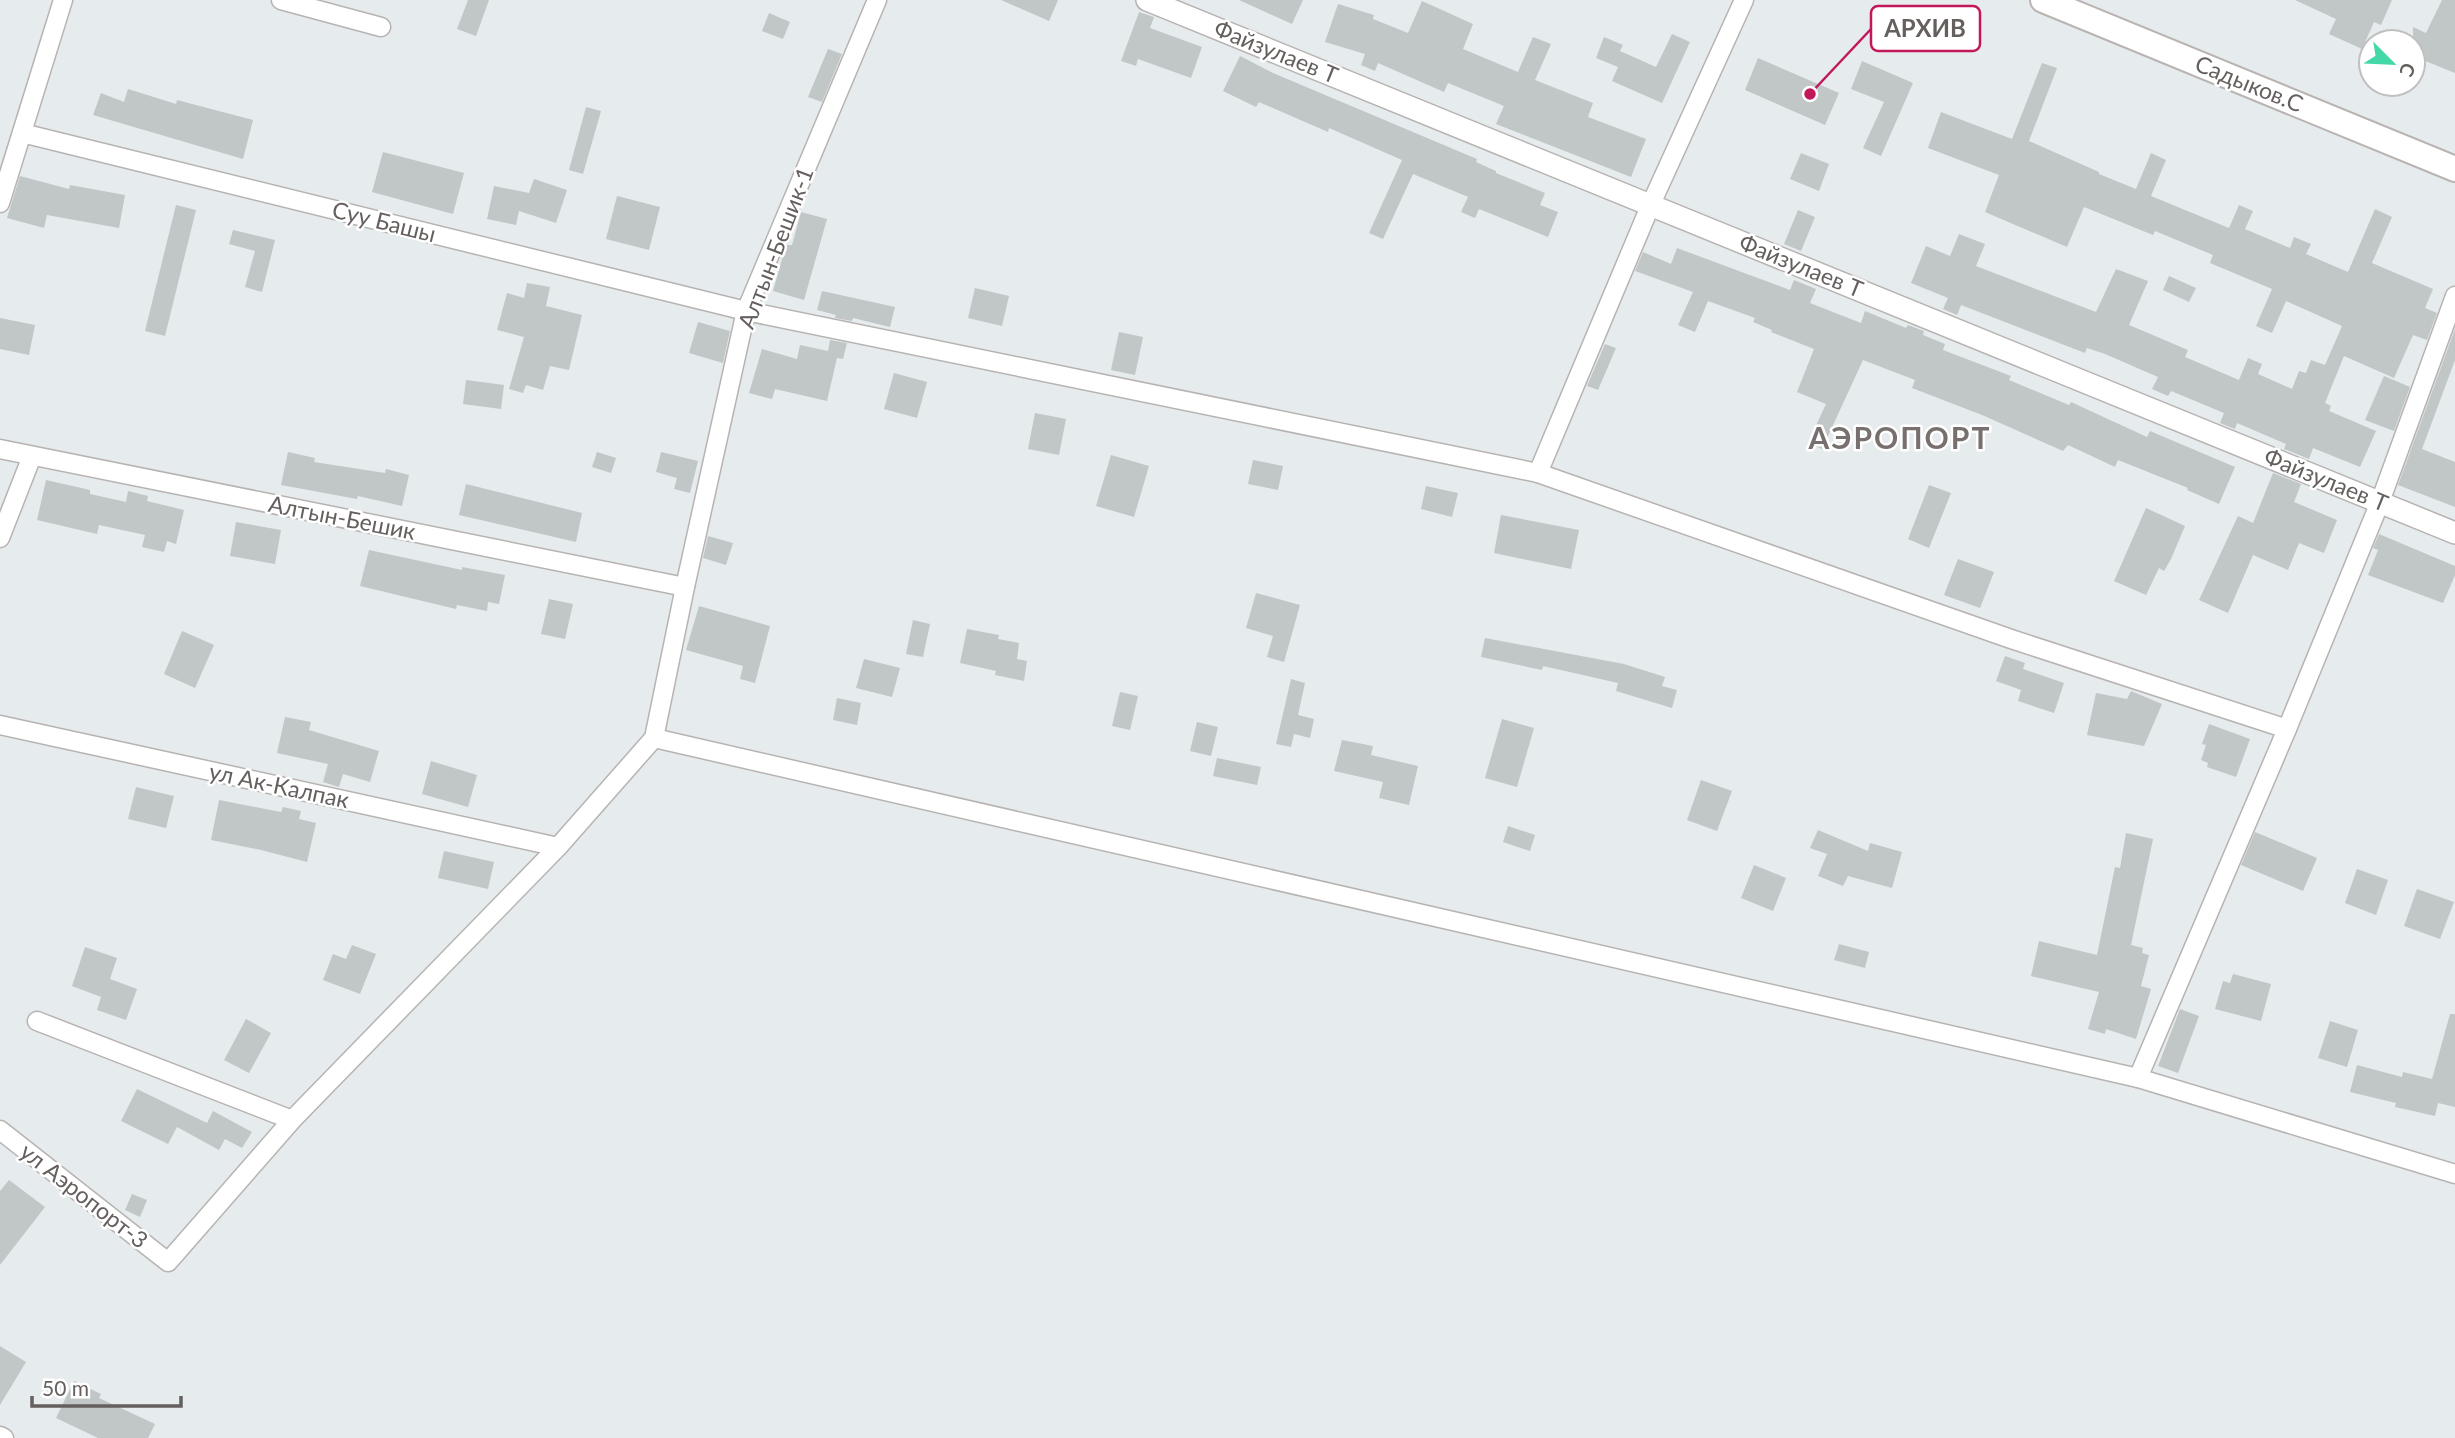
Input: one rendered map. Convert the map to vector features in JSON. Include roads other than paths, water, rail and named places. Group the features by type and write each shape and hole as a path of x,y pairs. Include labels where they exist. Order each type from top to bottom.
{"main road":[{"name":"Садыков.С","path":"2043,0 2455,169"}],"street":[{"path":"0,203 63,0"},
{"path":"281,0 381,27"},
{"name":"Алтын-Бешик-1","path":"654,738 747,311 877,0"},
{"name":"Файзулаев Т","path":"1147,0 2455,533"},
{"path":"1538,473 1651,204 1744,0"},
{"name":"Суу Башы","path":"22,134 747,311 1538,473 2011,639 2287,729"},
{"path":"2138,1078 2287,729 2380,502 2455,296"},
{"name":"Алтын-Бешик","path":"0,449 685,587"},
{"path":"0,538 32,456"},
{"name":"ул Ак-Калпак","path":"0,725 558,847"},
{"path":"37,1021 292,1120 558,847 654,738 2138,1078 2455,1174"},
{"name":"ул Аэропорт-3","path":"0,1130 168,1262 292,1120"}],"place":[{"name":"АРХИВ","path":"1810,94"}],"district":[{"name":"АЭРОПОРТ","path":"1900,439"}]}
